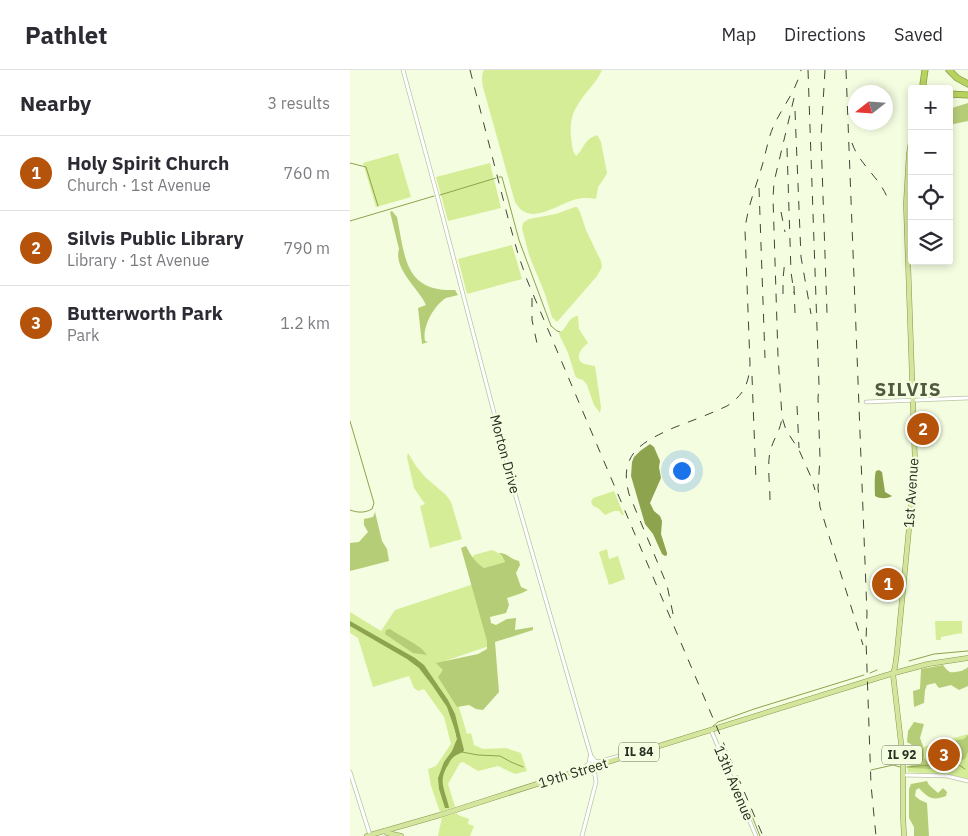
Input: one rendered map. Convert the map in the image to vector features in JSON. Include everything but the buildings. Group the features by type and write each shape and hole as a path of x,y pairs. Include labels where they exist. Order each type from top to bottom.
{"highway":[{"path":"923,85 925,70"},
{"path":"949,70 957,78 968,84"},
{"path":"953,94 968,95"}],"main road":[{"path":"921,85 925,70"},
{"name":"1st Avenue","path":"893,674 914,477 906,204 908,175"},
{"path":"896,658 898,666 902,668 968,658"},
{"name":"19th Street","path":"369,836 928,664"},
{"name":"IL 92","path":"893,674 903,760 902,816 904,836"},
{"path":"394,828 400,836"},
{"path":"385,831 400,836"}],"street":[{"name":"Morton Drive","path":"403,70 516,497 596,776 582,836"},
{"path":"866,402 968,398"},
{"name":"13th Avenue","path":"711,730 756,836"},
{"path":"590,754 598,762 618,756 631,755"},
{"path":"582,769 589,763 590,754"},
{"path":"596,782 598,770 604,763"},
{"path":"558,778 565,778 589,770 596,776"},
{"path":"350,772 369,836"},
{"path":"904,775 947,776 968,781"}],"shaded area":[{"path":"484,70 602,70 575,110 571,129 572,147 576,156 592,137 597,135 601,142 607,173 598,187 596,199 585,198 575,200 547,211 533,214 526,213 520,209 515,202 483,87 482,76"},
{"path":"968,103 968,121 953,124 953,108"},
{"path":"398,153 411,197 376,207 363,163"},
{"path":"490,163 501,208 448,221 436,177"},
{"path":"575,207 580,212 602,267 597,276 557,322 552,317 529,255 522,228 523,223 529,219 556,214"},
{"path":"392,211 397,217 405,258 416,278 426,285 438,289 455,290 458,295 446,298 433,311 425,329 425,341 428,342 422,344 418,308 426,305 400,264 399,249 390,212"},
{"path":"512,245 522,279 467,294 458,259"},
{"path":"578,316 579,329 588,343 580,351 579,359 584,364 595,366 601,407 600,413 594,405 587,385 575,375 559,334 570,320"},
{"path":"650,444 654,447 660,461 661,478 650,503 662,521 661,534 667,553 665,556 645,524 631,476 634,457"},
{"path":"408,453 425,477 446,495 451,502 462,539 430,548 420,506 425,504 414,488 407,457"},
{"path":"879,470 882,472 885,492 892,496 890,497 881,498 875,496 875,473"},
{"path":"614,491 624,515 619,511 614,511 605,515 593,506 591,502 593,498"},
{"path":"375,512 389,561 350,571 350,543 359,542 368,532 364,525 364,519 373,517"},
{"path":"466,546 484,568 505,562 499,553 519,561 520,565 516,573 521,587 528,590 507,598 509,605 506,613 490,617 491,623 496,625 507,619 516,618 515,630 533,627 533,630 495,642 499,692 483,710 469,705 457,707 438,677 443,670 436,663 478,654 487,649 487,641 461,548"},
{"path":"607,549 609,559 618,556 625,579 609,585 599,552"},
{"path":"492,550 500,554 505,562 484,568 472,558 474,555"},
{"path":"474,584 492,645 445,661 467,734 471,733 474,745 483,749 506,748 521,753 527,771 515,774 498,766 478,771 463,762 460,763 448,784 455,807 440,812 431,786 428,769 436,766 451,744 444,717 424,689 418,691 414,688 409,676 373,687 358,638 350,633 350,612 381,631 395,610"},
{"path":"350,621 424,665 448,700 455,714 464,750 451,760 443,776 443,786 449,808 445,808 439,789 438,778 444,762 452,751 457,739 447,707 419,668 350,626"},
{"path":"935,621 962,621 962,635 961,633 941,637 941,640 936,640"},
{"path":"390,629 416,644 427,655 413,653 385,634 386,630"},
{"path":"943,665 952,672 965,670 968,667 968,686 959,690 951,685 939,688 935,683 927,685 924,703 914,707 913,691 920,689 921,669"},
{"path":"914,722 924,724 920,738 924,749 924,758 932,769 910,768 909,766 922,763 912,745 907,742 908,731"},
{"path":"968,734 968,779 951,775 908,772 907,766 921,763 920,748"},
{"path":"968,735 968,752 965,759 957,762 956,769 935,770 937,749 948,742 954,745 956,740 964,739"},
{"path":"927,781 938,793 943,788 947,792 946,796 934,798 925,794 919,788 916,790 915,796 927,803 929,836 914,836 914,827 909,818 909,789 911,784"},
{"path":"457,813 469,819 468,824 474,826 470,836 438,836 442,817"}],"waterway":[{"path":"350,163 366,167 378,206"},
{"path":"499,177 502,177 519,240 551,326 560,332"},
{"path":"440,195 496,178"},
{"path":"350,221 434,196"},
{"path":"350,421 374,503 372,509 367,511 350,510"},
{"path":"909,661 934,654 968,651"},
{"path":"870,673 877,670"},
{"path":"713,726 718,722 754,709 864,675"},
{"path":"455,728 457,737"},
{"path":"462,752 500,756 523,767"},
{"path":"871,770 893,765 900,767"},
{"path":"907,767 931,765"},
{"path":"934,765 959,765 965,769"},
{"path":"750,811 760,836"}],"railway":[{"path":"470,70 508,218 527,280 763,836"},
{"path":"673,614 667,585 629,494 626,480 627,469 635,451 643,444 673,428 727,406 738,397 747,383 750,364 746,222 772,130 793,92 801,70"},
{"path":"808,70 819,385 820,458 818,488 820,507 863,645"},
{"path":"825,70 821,137 827,313"},
{"path":"846,70 867,614 866,640 871,785 876,836"},
{"path":"794,98 774,182 773,198 778,356 782,417 786,430 799,450 815,490"},
{"path":"795,111 801,257 811,314"},
{"path":"852,143 855,151 887,197"},
{"path":"787,148 791,272 794,293"},
{"path":"759,188 765,358"},
{"path":"781,212 785,232"},
{"path":"783,294 785,259"},
{"path":"794,286 795,313"},
{"path":"532,298 532,320 538,348"},
{"path":"752,376 756,481"},
{"path":"797,406 799,448"},
{"path":"770,500 769,458 782,417"}],"place":[{"name":"Silvis Public Library","path":"923,429"},
{"name":"Holy Spirit Church","path":"888,584"},
{"name":"Butterworth Park","path":"944,755"}],"district":[{"name":"SILVIS","path":"908,389"}]}
